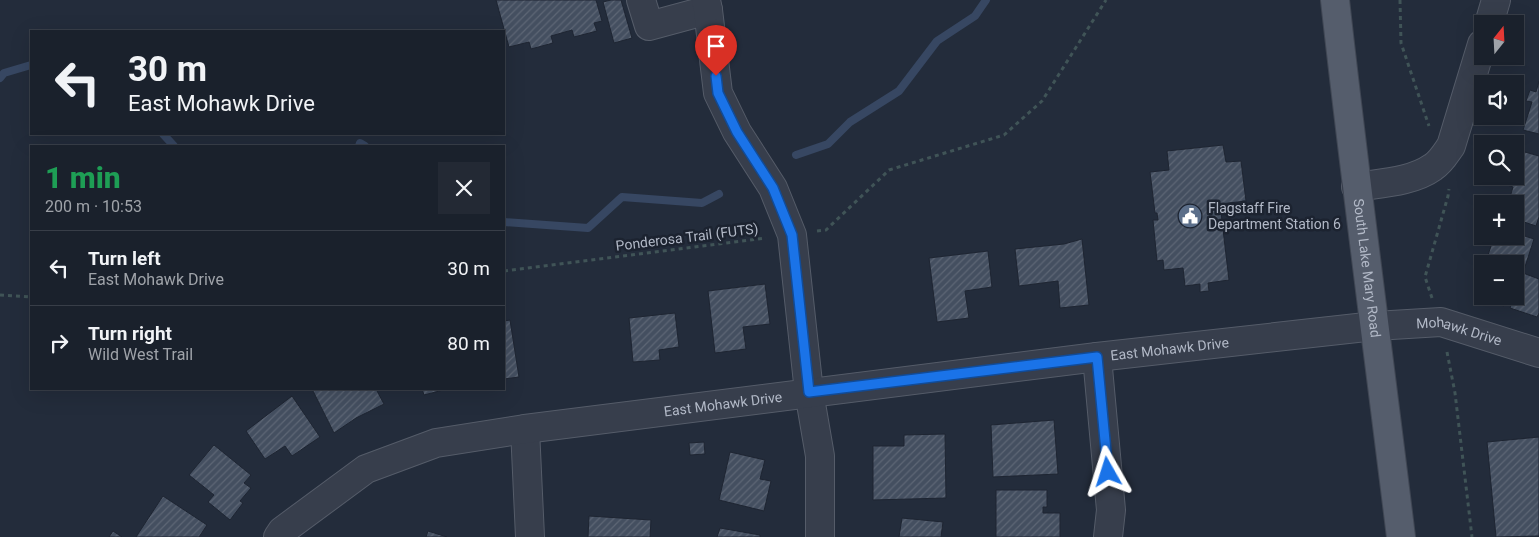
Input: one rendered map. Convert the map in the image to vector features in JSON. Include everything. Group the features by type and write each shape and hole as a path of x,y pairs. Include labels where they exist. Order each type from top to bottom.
{"main road":[{"name":"South Lake Mary Road","path":"1335,0 1356,187 1376,326 1401,537"}],"street":[{"path":"642,0 649,26 707,5 718,93 737,132 773,188 792,235 809,392 820,456 820,537"},
{"path":"1492,15 1496,0"},
{"path":"1356,187 1420,174 1434,167 1443,158 1451,146 1476,65"},
{"name":"Mohawk Drive","path":"1376,326 1441,322 1539,353"},
{"name":"East Mohawk Drive","path":"278,537 282,531 366,469 436,443 525,429 809,392 1376,326"},
{"path":"1097,357 1111,510 1108,537"},
{"path":"525,429 530,537"}],"path":[{"name":"Ponderosa Trail (FUTS)","path":"505,271 826,230 889,170 1004,135 1042,101 1106,0"},
{"path":"1400,0 1401,43 1431,131 1451,146"},
{"path":"1449,188 1425,276 1441,322 1455,393 1472,537"},
{"path":"0,295 30,297"}],"building":[{"path":"496,0 596,0 602,21 594,23 597,31 574,37 572,30 551,36 553,43 531,49 529,42 509,47"},
{"path":"621,0 632,38 614,43 603,2"},
{"path":"1539,81 1539,134 1523,130 1532,102 1526,101 1530,90 1536,92"},
{"name":"Flagstaff Fire Department Station 6","path":"1223,145 1226,162 1241,161 1246,201 1220,204 1229,280 1208,283 1209,291 1200,292 1200,284 1185,286 1183,268 1164,270 1163,260 1157,261 1153,220 1158,220 1157,213 1155,213 1150,172 1169,170 1167,151"},
{"path":"1525,152 1539,156 1539,217 1536,226 1524,222 1524,195 1511,195 1513,187 1507,185 1524,185"},
{"path":"1524,236 1534,239 1524,270 1524,255 1488,255 1491,245 1524,245"},
{"path":"1082,239 1089,305 1060,308 1058,281 1019,286 1015,249 1064,244"},
{"path":"988,251 992,287 965,291 969,318 937,322 929,258"},
{"path":"1524,273 1539,279 1539,313 1537,317 1510,308 1511,305 1524,305"},
{"path":"765,284 770,324 743,327 746,349 715,353 708,291"},
{"path":"675,313 679,347 659,350 660,360 633,362 629,318"},
{"path":"510,320 519,377 505,379 505,321"},
{"path":"312,390 377,390 384,404 356,418 334,433"},
{"path":"422,390 443,390 424,395"},
{"path":"292,396 320,437 292,456 285,446 265,459 246,431"},
{"path":"1054,420 1058,474 993,477 991,425"},
{"path":"945,434 946,498 873,500 873,446 904,446 904,435"},
{"path":"1539,437 1539,536 1496,537 1487,442"},
{"path":"704,442 705,454 690,455 689,443"},
{"path":"214,445 251,475 244,483 251,488 240,501 243,503 230,520 208,502 214,495 189,475"},
{"path":"730,452 765,460 760,479 771,481 764,511 719,500"},
{"path":"996,490 1047,490 1047,507 1043,507 1043,513 1060,513 1060,537 996,537"},
{"path":"163,496 207,525 199,537 136,537"},
{"path":"589,516 651,520 650,537 588,537"},
{"path":"902,518 943,522 941,537 899,537"},
{"path":"720,528 760,535 760,537 717,537"},
{"path":"113,531 122,537 109,537"},
{"path":"428,531 447,537 426,537"}],"waterway":[{"path":"796,155 828,144 850,122 899,91 937,41 975,16 986,0"},
{"path":"0,78 4,73 30,65"},
{"path":"164,135 173,145"},
{"path":"359,145 360,143 363,145"},
{"path":"505,222 588,228 622,197 702,203 719,194"}],"place":[{"name":"Flagstaff Fire Department Station 6","path":"1190,216"}],"route":[{"path":"716,76 718,93 737,132 773,188 792,235 809,392 1097,357 1108,472"}]}
